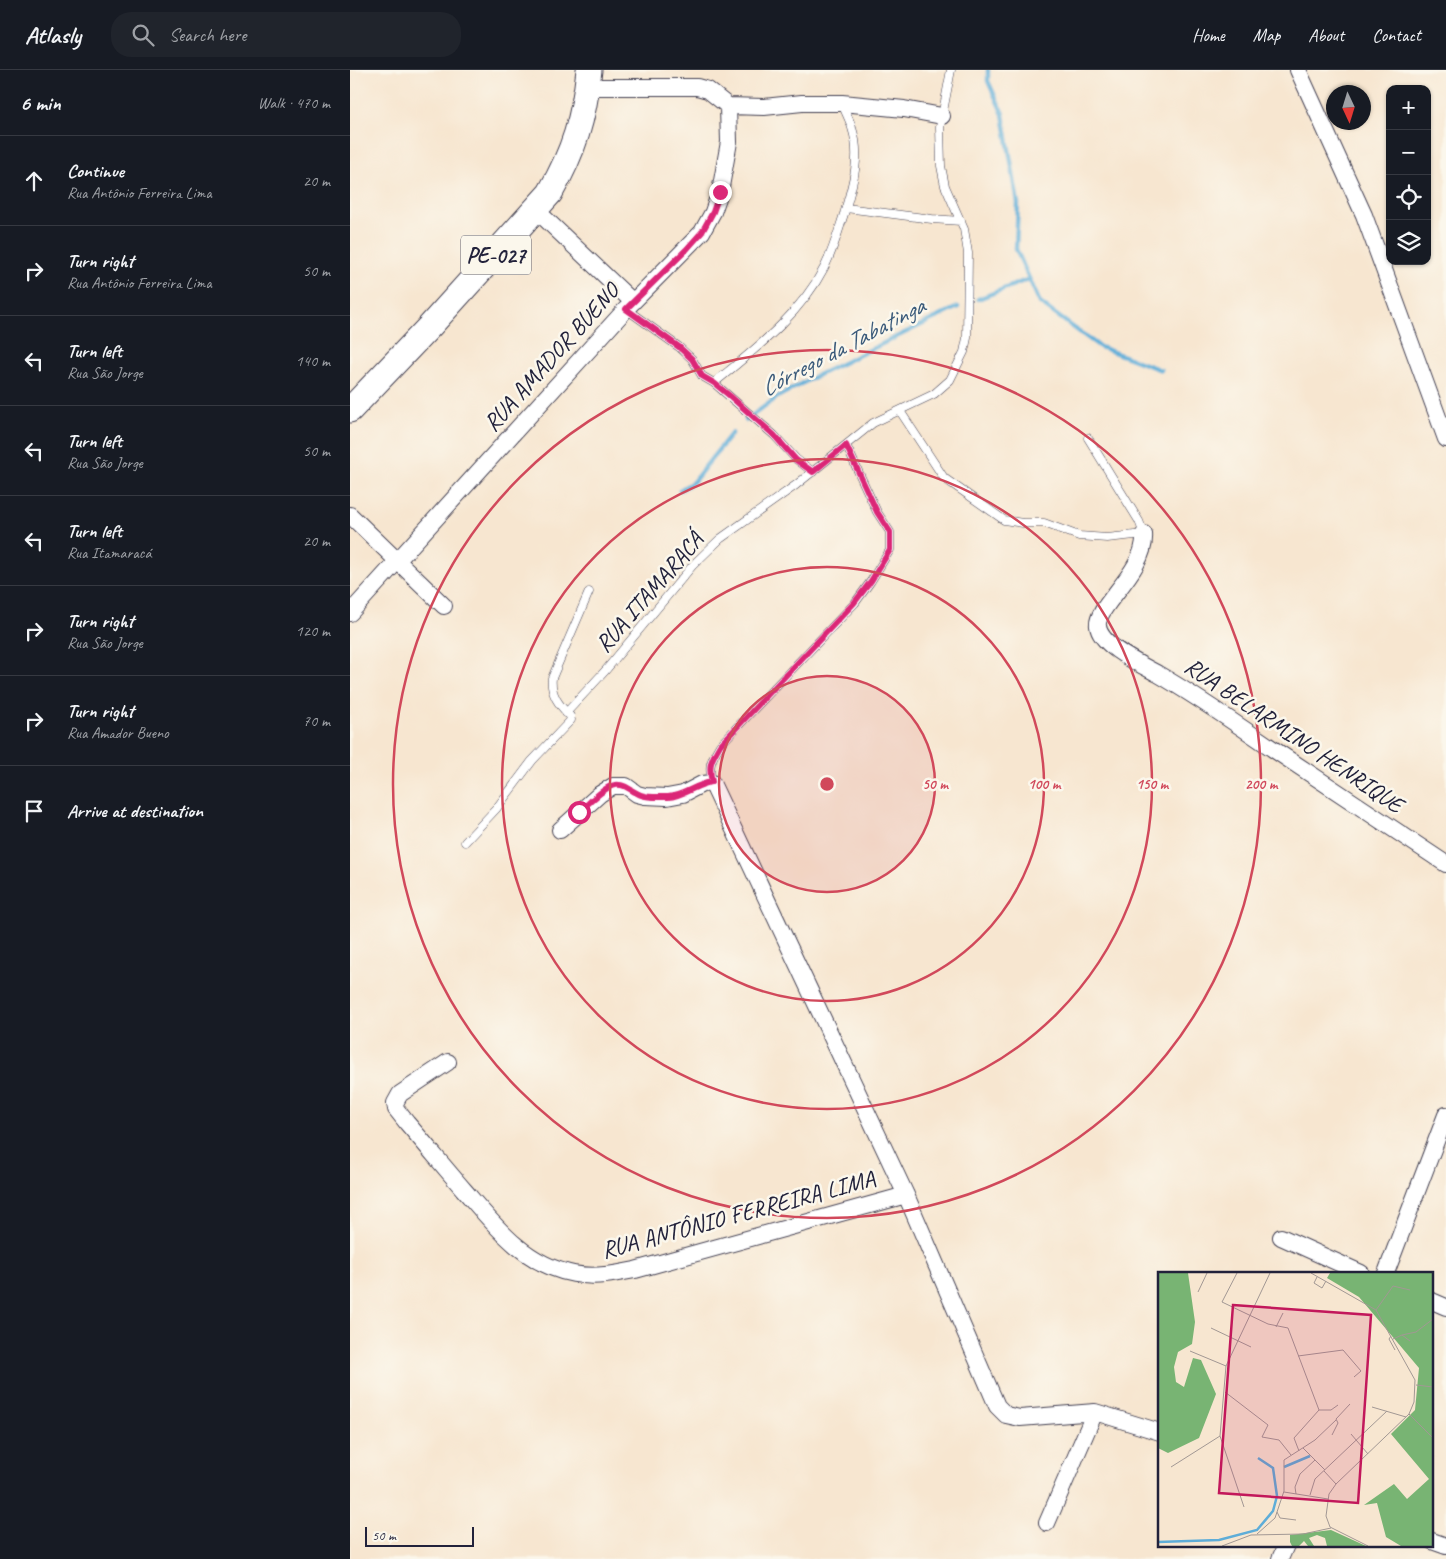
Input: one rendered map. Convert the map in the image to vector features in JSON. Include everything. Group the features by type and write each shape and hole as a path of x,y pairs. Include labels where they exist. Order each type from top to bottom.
{"main road":[{"name":"PE-027","path":"350,410 431,325 550,193 563,170 580,128 588,78"}],"street":[{"path":"1298,70 1364,215 1446,439"},
{"path":"588,78 697,87 708,90 728,106 770,107 802,103 842,104 904,109 942,116"},
{"name":"RUA AMADOR BUENO","path":"350,613 630,305 697,238 713,212 720,192 729,142 728,106"},
{"path":"536,210 630,305"},
{"path":"350,515 444,606"},
{"name":"RUA BELARMINO HENRIQUE","path":"1144,534 1142,554 1131,573 1105,608 1098,623 1101,636 1114,648 1183,688 1446,864"},
{"path":"560,830 600,794 613,786 626,786 645,796 667,797 683,794 702,784 712,782"},
{"name":"RUA ANTÔNIO FERREIRA LIMA","path":"712,782 906,1195 992,1398 1000,1412 1020,1418 1095,1412"},
{"name":"RUA ANTÔNIO FERREIRA LIMA","path":"448,1062 400,1094 395,1103 396,1109 503,1235 528,1256 552,1268 575,1274 602,1276 635,1270 906,1195"},
{"path":"1386,1272 1446,1115"},
{"path":"1280,1237 1359,1272"},
{"path":"1434,1302 1446,1306"},
{"path":"1047,1523 1095,1412 1158,1431"},
{"path":"1434,1542 1446,1546"},
{"path":"1280,1559 1286,1546"}],"lane":[{"name":"RUA ITAMARACÁ","path":"465,842 496,809 532,761 570,722 568,714 693,565 720,539 813,472 873,423 934,394 950,380 964,352 967,338 968,253 967,238 945,186 941,166 940,137 942,116 951,70"},
{"path":"714,383 759,346 797,307 814,285 824,267 846,208 853,182 856,151 852,128 842,104"},
{"path":"846,208 909,217 961,221"},
{"path":"630,305 692,359 702,376 714,383 774,435 796,460 813,472"},
{"path":"900,411 944,478 1004,520 1022,524 1044,523 1079,536 1106,538 1144,534 1139,521 1088,438"},
{"path":"712,782 711,761 720,745 854,603 871,581 890,550 890,532 877,512 846,445"},
{"path":"568,714 553,695 551,687 552,678 589,592"}],"waterway":[{"name":"Córrego da Tabatinga","path":"988,70 988,81 1003,114 1018,203 1016,249 1040,303 1100,347 1161,370"},
{"name":"Córrego da Tabatinga","path":"978,299 1029,279"},
{"name":"Córrego da Tabatinga","path":"746,420 779,396 814,377 958,307"},
{"name":"Córrego da Tabatinga","path":"680,490 693,482 732,433"}],"route":[{"path":"579,812 608,787 623,785 645,796 667,797 683,794 697,786 712,782 710,765 720,745 854,603 871,581 890,550 890,532 877,512 846,445 813,472 796,460 774,435 766,430 730,396 702,376 692,359 679,347 626,309 702,232 713,212 720,192"}]}
